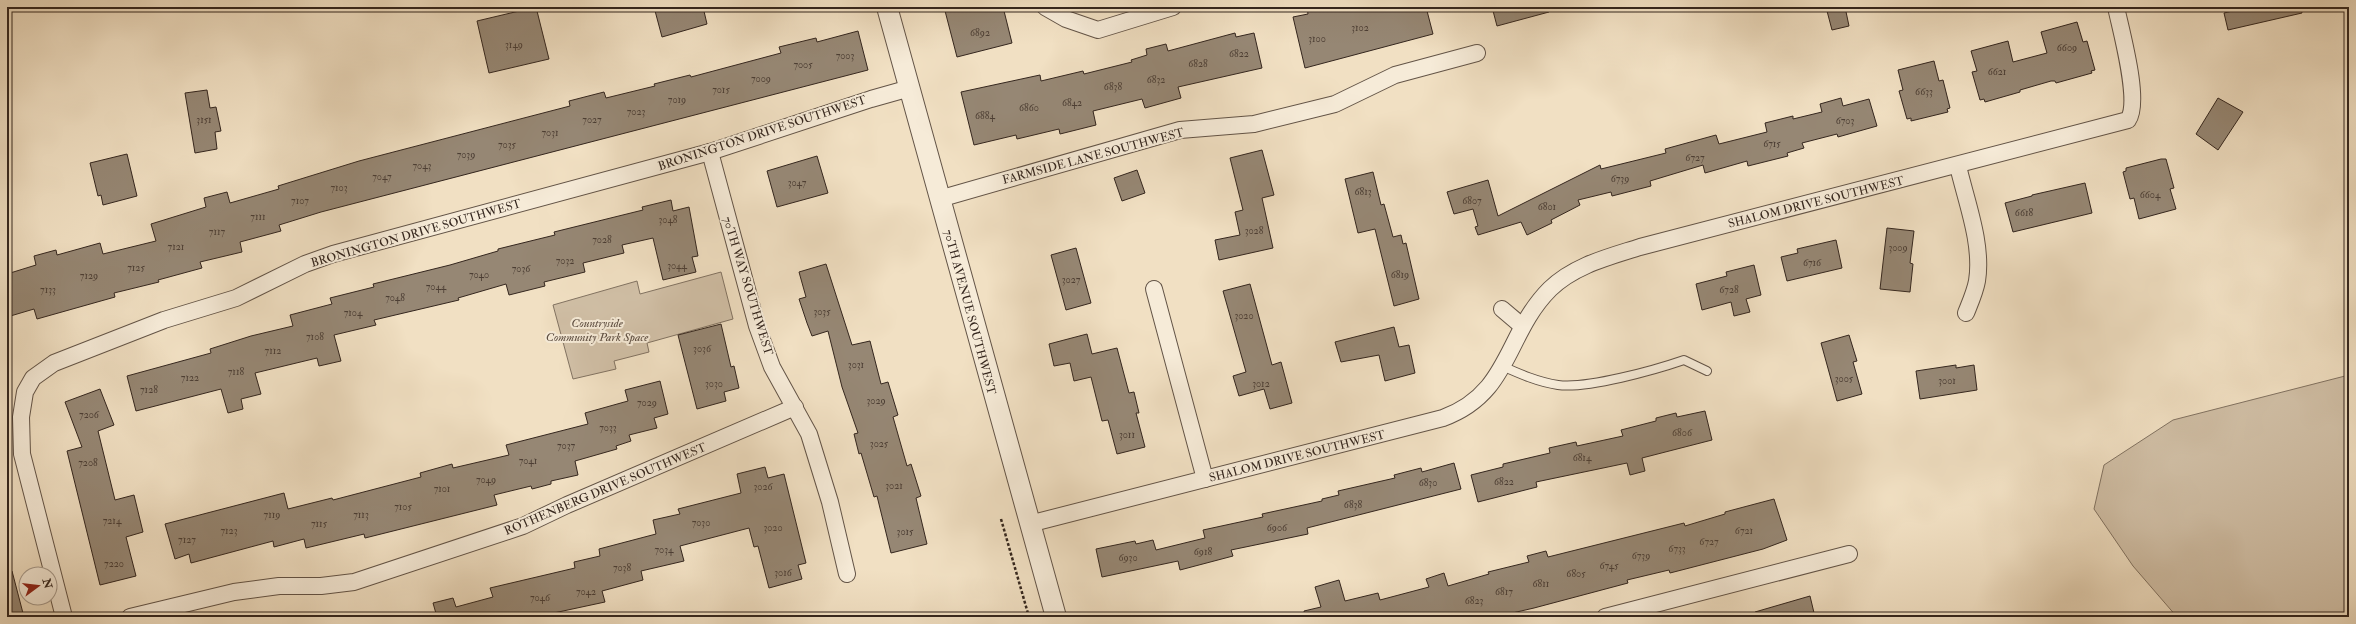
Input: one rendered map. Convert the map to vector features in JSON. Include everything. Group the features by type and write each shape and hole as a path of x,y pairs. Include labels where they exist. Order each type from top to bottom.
{"street":[{"name":"70TH AVENUE SOUTHWEST","path":"887,7 1028,524 1056,617"},
{"path":"1045,7 1066,19 1098,30 1173,7"},
{"name":"SHALOM DRIVE SOUTHWEST","path":"1028,524 1443,418 1459,412 1475,402 1487,390 1502,366 1522,326 1551,288 1565,277 1599,260 1640,247 1958,166 2118,124 2128,120 2132,114 2133,94 2116,7"},
{"name":"FARMSIDE LANE SOUTHWEST","path":"939,199 1180,130 1254,124 1335,104 1395,75 1477,53"},
{"name":"BRONINGTON DRIVE SOUTHWEST","path":"64,617 22,446 21,418 25,392 33,378 54,363 164,320 236,298 304,264 333,254 710,152 871,99 910,88"},
{"name":"70TH WAY SOUTHWEST","path":"710,152 757,326 772,367 809,434 830,502 847,574"},
{"path":"1958,166 1975,239 1978,268 1974,293 1966,313"},
{"path":"1154,289 1205,479"},
{"path":"1502,310 1522,326"},
{"name":"ROTHENBERG DRIVE SOUTHWEST","path":"130,617 234,592 279,586 320,586 354,582 523,526 589,495 795,407"},
{"path":"1605,617 1849,554"}],"lane":[{"path":"1502,366 1530,378 1559,385 1612,379 1660,368 1684,360 1707,371"}],"path":[{"path":"1001,518 1029,617"}],"green space":[{"name":"Countryside Community Park Space","path":"721,272 733,319 647,343 649,352 614,361 616,369 573,379 553,305 637,281 640,294"},
{"path":"2349,375 2349,617 2177,617 2133,566 2094,509 2104,465 2173,420"}],"building":[{"path":"536,7 549,59 489,73 477,21"},
{"path":"654,7 703,7 707,24 662,37"},
{"path":"944,7 1003,7 1012,43 957,57"},
{"path":"1307,7 1426,7 1433,34 1305,68 1293,17 1308,14"},
{"path":"1492,7 1549,7 1549,12 1497,26"},
{"path":"1845,7 1849,26 1832,30 1827,11"},
{"path":"2236,7 2301,7 2302,13 2228,30 2224,13 2237,10"},
{"path":"2077,22 2083,42 2087,41 2095,70 2091,71 2092,73 2056,83 2055,81 2051,81 1985,102 1984,99 1980,100 1972,72 1977,71 1971,51 2008,41 2013,62 2047,53 2041,32"},
{"path":"858,31 868,70 321,212 279,225 281,231 240,242 242,252 200,262 202,268 158,280 159,282 114,293 115,297 37,319 34,309 7,317 7,274 36,265 34,256 56,250 57,255 100,243 103,254 156,241 151,224 206,207 204,198 227,192 230,203 279,189 278,186 359,161 570,106 569,101 604,92 606,98 655,86 654,84 690,75 691,77 781,53 779,47 816,38 817,42"},
{"path":"1235,33 1236,37 1254,33 1262,68 1178,87 1181,98 1145,108 1142,99 1093,111 1096,125 1060,134 1059,129 1017,139 1016,135 974,145 961,92 1040,75 1041,81 1083,71 1084,74 1132,62 1131,60 1147,55 1146,49 1166,44 1168,51"},
{"path":"1934,61 1939,81 1943,80 1950,108 1947,109 1948,112 1911,121 1911,118 1907,119 1899,91 1903,90 1898,70"},
{"path":"207,90 210,108 216,107 221,131 215,132 217,149 195,153 185,93"},
{"path":"1841,98 1843,106 1869,99 1877,126 1838,137 1837,134 1802,143 1804,148 1787,153 1788,156 1748,166 1747,161 1705,173 1703,165 1650,181 1651,186 1612,196 1611,192 1578,200 1580,205 1551,220 1552,223 1527,235 1521,222 1478,235 1475,227 1478,226 1473,209 1454,214 1447,192 1488,180 1498,216 1600,165 1601,169 1666,153 1665,149 1716,135 1719,144 1767,132 1765,123 1793,116 1793,119 1822,112 1820,104"},
{"path":"2218,98 2243,112 2218,150 2196,134"},
{"path":"1262,150 1274,195 1262,198 1273,248 1219,260 1215,240 1240,235 1235,212 1243,210 1230,158"},
{"path":"127,154 137,196 103,205 101,195 98,196 90,163"},
{"path":"817,156 828,193 777,207 767,171"},
{"path":"2166,159 2174,188 2170,189 2176,209 2139,219 2134,198 2130,199 2123,172 2126,171 2126,168"},
{"path":"1137,170 1145,193 1122,201 1114,178"},
{"path":"1373,172 1381,205 1384,204 1393,237 1401,235 1403,244 1406,243 1419,299 1394,306 1375,229 1358,233 1345,179"},
{"path":"2085,183 2092,213 2013,232 2005,203 2032,195"},
{"path":"671,200 673,211 689,207 698,256 692,257 696,272 663,280 653,238 622,245 624,253 583,263 585,272 544,282 545,286 509,295 506,284 458,298 459,300 374,320 376,325 334,335 341,361 319,366 317,358 255,373 261,394 241,399 243,409 228,413 221,389 136,411 127,376 211,353 210,349 251,336 293,326 290,315 332,304 330,298 374,287 373,284 450,265 498,251 498,249 555,235 554,232 643,210 642,207"},
{"path":"1887,228 1914,231 1910,263 1913,264 1910,292 1880,289"},
{"path":"1836,240 1842,268 1787,281 1781,257 1798,253 1797,249"},
{"path":"1076,248 1091,303 1066,310 1051,255"},
{"path":"826,264 852,345 870,341 881,384 888,382 898,415 893,417 907,466 911,464 921,496 916,498 927,544 891,553 877,496 874,497 861,453 859,454 854,434 858,433 842,387 828,331 812,336 807,323 799,299 806,297 799,272"},
{"path":"1754,265 1761,295 1746,299 1750,312 1734,316 1731,302 1702,310 1696,284 1727,276 1726,272"},
{"path":"1250,284 1272,365 1281,362 1292,403 1270,409 1264,389 1239,396 1233,376 1246,372 1223,291"},
{"path":"721,324 731,367 734,366 739,388 724,392 726,401 697,409 678,335"},
{"path":"1394,327 1399,347 1409,345 1415,373 1385,381 1379,355 1341,362 1335,342"},
{"path":"1087,334 1092,354 1117,348 1129,393 1134,392 1139,413 1136,413 1145,447 1117,454 1108,420 1102,421 1091,377 1074,381 1070,363 1054,366 1049,344"},
{"path":"1849,335 1857,361 1853,362 1862,394 1837,401 1821,343"},
{"path":"1956,365 1956,368 1974,365 1977,390 1920,399 1916,371"},
{"path":"660,381 668,414 654,418 657,428 629,435 631,441 616,446 617,449 575,461 578,475 551,481 551,484 532,489 531,486 494,495 497,505 365,538 364,534 306,548 304,539 274,547 273,541 191,563 189,554 175,559 165,524 284,493 288,509 332,498 333,500 421,477 420,473 452,464 453,468 509,455 506,445 588,424 585,413 628,401 625,390"},
{"path":"100,389 114,425 98,431 115,500 134,495 143,532 126,537 136,576 100,585 67,451 82,447 65,402"},
{"path":"1705,411 1712,440 1642,458 1645,471 1630,475 1627,463 1536,482 1537,487 1478,502 1471,475 1503,467 1503,464 1550,453 1549,448 1576,442 1577,446 1623,436 1621,430 1656,421 1656,418 1676,413 1677,417"},
{"path":"1454,463 1461,489 1307,528 1308,534 1231,550 1233,556 1180,570 1178,561 1102,577 1096,549 1135,541 1136,544 1153,540 1156,550 1205,538 1203,530 1263,517 1262,514 1322,501 1322,499 1339,495 1338,491 1395,478 1394,475 1421,468 1422,472"},
{"path":"765,467 768,478 784,474 806,563 798,565 802,579 769,588 758,546 754,547 749,528 680,546 684,561 641,571 643,580 602,591 605,602 535,617 437,617 433,603 453,598 456,607 493,597 490,588 575,568 574,562 600,556 599,549 656,534 653,520 680,514 678,509 741,493 737,474"},
{"path":"1774,499 1787,540 1763,549 1670,573 1669,570 1627,580 1628,583 1534,608 1495,617 1305,617 1304,611 1321,607 1315,587 1339,580 1345,601 1378,593 1380,600 1429,587 1426,579 1444,573 1448,586 1489,574 1488,572 1529,562 1527,556 1546,551 1548,557 1684,523 1685,526 1725,514 1725,512"},
{"path":"12,571 18,594 18,606 21,606 24,617 7,617 7,572"},
{"path":"1810,596 1815,617 1755,617 1755,612"}]}
